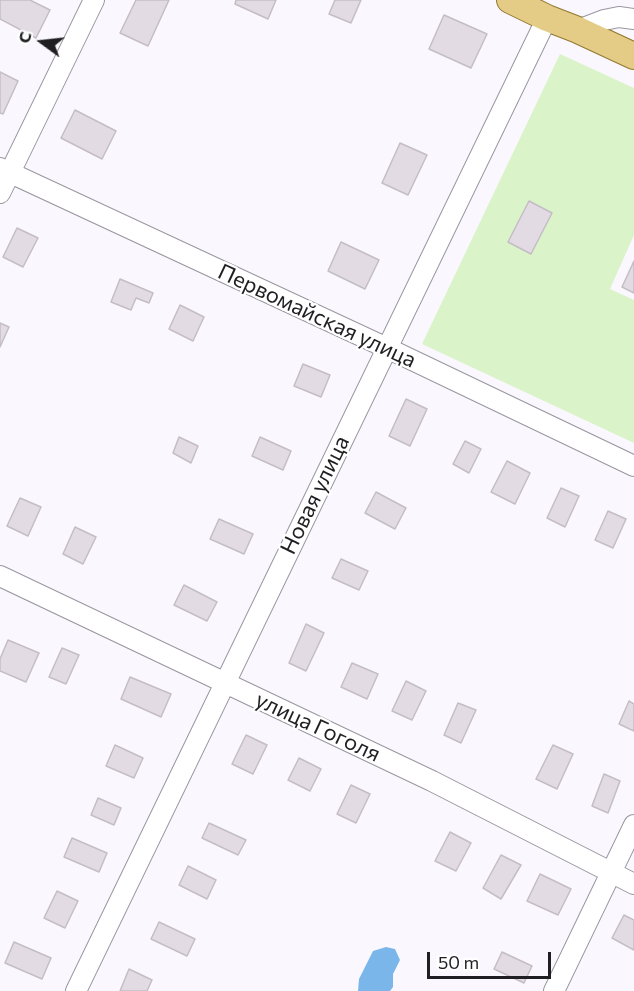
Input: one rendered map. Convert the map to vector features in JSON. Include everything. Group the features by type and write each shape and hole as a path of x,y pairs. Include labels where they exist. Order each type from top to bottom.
{"main road":[{"path":"510,0 552,9 578,30 634,56"}],"street":[{"path":"0,193 5,171 94,0"},
{"name":"Новая улица","path":"76,991 552,9"},
{"path":"578,30 619,17 634,19"},
{"name":"Первомайская улица","path":"5,171 387,348 634,466"},
{"name":"улица Гоголя","path":"0,576 432,781 634,884"},
{"path":"554,991 634,825"}],"green space":[{"path":"560,54 634,88 634,235 610,289 634,300 634,443 422,344"}],"water":[{"path":"386,947 395,949 400,960 393,974 393,987 390,991 358,991 359,979 373,951"}],"building":[{"path":"0,0 30,0 50,10 36,38 0,19"},
{"path":"136,0 169,0 148,46 120,33"},
{"path":"236,0 276,0 268,19 235,4"},
{"path":"335,0 361,0 351,23 329,14"},
{"path":"444,15 487,34 471,68 429,49"},
{"path":"0,72 18,81 3,114 0,113"},
{"path":"75,110 116,131 102,159 61,138"},
{"path":"400,143 427,155 408,195 382,183"},
{"path":"529,201 552,213 531,254 508,242"},
{"path":"17,228 38,238 23,267 3,257"},
{"path":"341,242 379,260 365,289 328,271"},
{"path":"634,261 634,293 622,287"},
{"path":"120,279 153,293 149,303 136,298 131,310 111,302"},
{"path":"180,305 204,317 193,341 169,329"},
{"path":"0,323 9,327 0,347"},
{"path":"303,364 330,375 321,397 294,386"},
{"path":"406,399 427,409 410,446 389,436"},
{"path":"179,437 198,446 191,463 173,453"},
{"path":"260,437 291,451 283,470 252,456"},
{"path":"465,441 481,449 469,473 453,464"},
{"path":"507,461 530,473 515,504 491,492"},
{"path":"561,488 579,496 565,527 547,518"},
{"path":"376,492 406,508 395,529 365,513"},
{"path":"20,498 41,507 28,536 7,526"},
{"path":"608,511 626,519 613,548 595,540"},
{"path":"219,519 253,534 244,554 210,539"},
{"path":"75,527 96,537 83,564 63,554"},
{"path":"341,559 368,571 359,590 332,578"},
{"path":"184,585 217,602 207,621 174,605"},
{"path":"306,624 324,633 306,671 289,663"},
{"path":"8,640 39,653 26,682 0,671 0,659"},
{"path":"62,648 79,655 66,684 49,677"},
{"path":"352,663 378,674 367,699 341,687"},
{"path":"130,677 171,694 161,717 121,699"},
{"path":"406,681 426,691 412,720 392,711"},
{"path":"629,701 634,704 634,731 619,724"},
{"path":"458,703 476,710 461,743 444,735"},
{"path":"246,735 267,745 253,774 232,764"},
{"path":"115,745 143,758 134,778 106,766"},
{"path":"553,745 573,754 557,789 536,779"},
{"path":"299,758 321,769 310,791 288,780"},
{"path":"604,774 620,781 608,813 592,806"},
{"path":"351,785 370,794 356,823 337,814"},
{"path":"98,798 121,808 114,825 91,815"},
{"path":"209,823 246,840 238,855 202,838"},
{"path":"450,832 471,843 456,871 435,861"},
{"path":"72,838 107,853 99,872 64,857"},
{"path":"501,855 521,865 501,899 483,888"},
{"path":"188,866 216,880 207,899 179,885"},
{"path":"540,874 571,889 558,915 527,901"},
{"path":"57,891 78,901 65,928 44,918"},
{"path":"624,915 634,920 634,950 612,938"},
{"path":"159,922 195,939 187,956 151,939"},
{"path":"14,942 51,958 42,979 5,963"},
{"path":"502,952 532,966 524,983 494,969"},
{"path":"129,969 152,980 147,991 120,991"}]}
